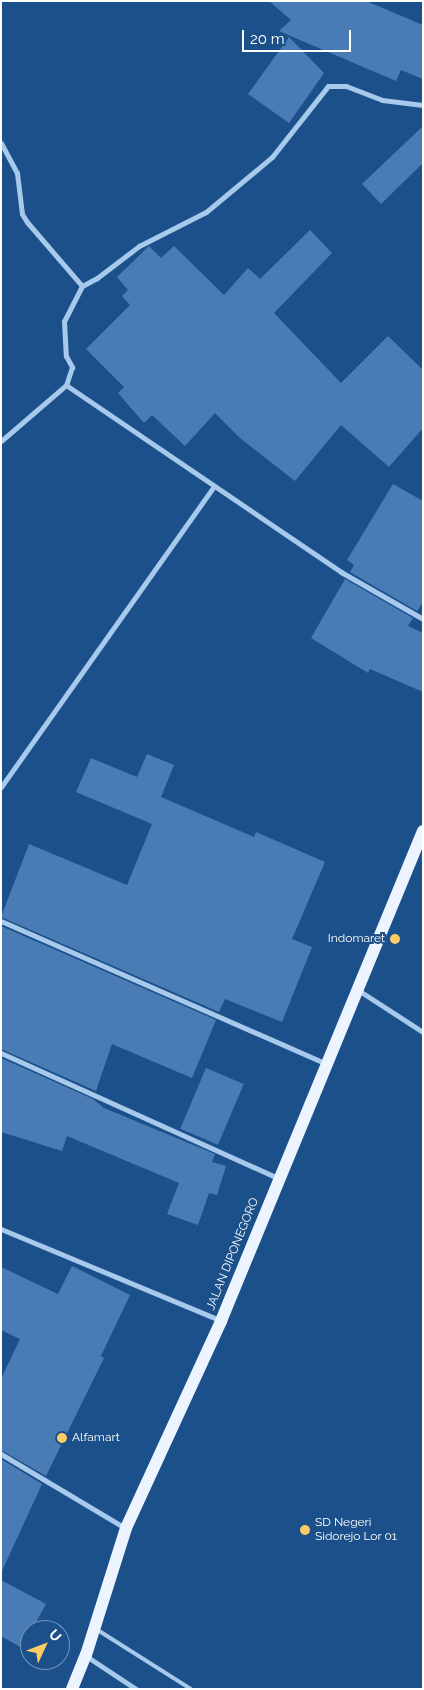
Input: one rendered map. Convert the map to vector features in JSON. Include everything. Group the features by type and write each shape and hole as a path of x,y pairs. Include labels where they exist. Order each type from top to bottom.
{"main road":[{"name":"JALAN DIPONEGORO","path":"72,1689 86,1656 126,1528 221,1320 325,1063 423,831"}],"street":[{"path":"1,441 66,385 72,367 66,356 64,322 82,286 97,278 139,246 206,212 272,157 328,86 346,86 382,100 423,105"},
{"path":"1,143 17,173 22,214 82,286"},
{"path":"66,385 342,572 423,619"},
{"path":"1,787 214,486"},
{"path":"1,921 325,1063"},
{"path":"356,989 423,1032"},
{"path":"1,1053 278,1178"},
{"path":"1,1229 221,1320"},
{"path":"1,1454 126,1528"},
{"path":"86,1656 136,1689"}],"lane":[{"path":"94,1628 191,1689"}],"building":[{"path":"269,1 366,1 423,25 423,79 401,70 396,81 279,31 291,20"},
{"path":"289,37 324,73 289,123 248,94"},
{"path":"423,126 423,163 381,204 362,184"},
{"path":"310,230 332,253 274,313 341,383 388,336 423,370 423,428 389,467 341,425 295,481 240,438 215,413 185,446 152,415 144,423 118,393 124,387 86,349 130,305 122,296 128,290 117,277 149,246 161,258 174,246 224,295 248,268 260,279"},
{"path":"393,484 423,501 423,602 417,611 350,572 354,565 347,560"},
{"path":"345,579 413,618 408,626 423,633 423,692 370,669 368,673 311,638"},
{"path":"147,754 174,765 161,797 254,837 256,832 325,862 292,939 312,947 282,1022 225,999 219,1012 1,917 29,844 127,885 152,824 76,792 91,758 137,777"},
{"path":"1,926 216,1020 192,1078 112,1044 96,1091 1,1049"},
{"path":"1,1058 93,1099 104,1108 215,1154 212,1162 226,1166 217,1195 209,1193 198,1225 167,1214 179,1183 67,1136 62,1151 1,1132"},
{"path":"206,1068 244,1084 218,1145 180,1129"},
{"path":"72,1266 130,1295 101,1356 104,1358 46,1476 1,1450 1,1379 20,1339 1,1330 1,1267 58,1294"},
{"path":"1,1459 42,1484 1,1573"},
{"path":"1,1580 46,1604 37,1620 20,1620 20,1647 1,1636"}],"place":[{"name":"Indomaret","path":"395,939"},
{"name":"Alfamart","path":"62,1438"},
{"name":"SD Negeri Sidorejo Lor 01","path":"305,1530"}]}
